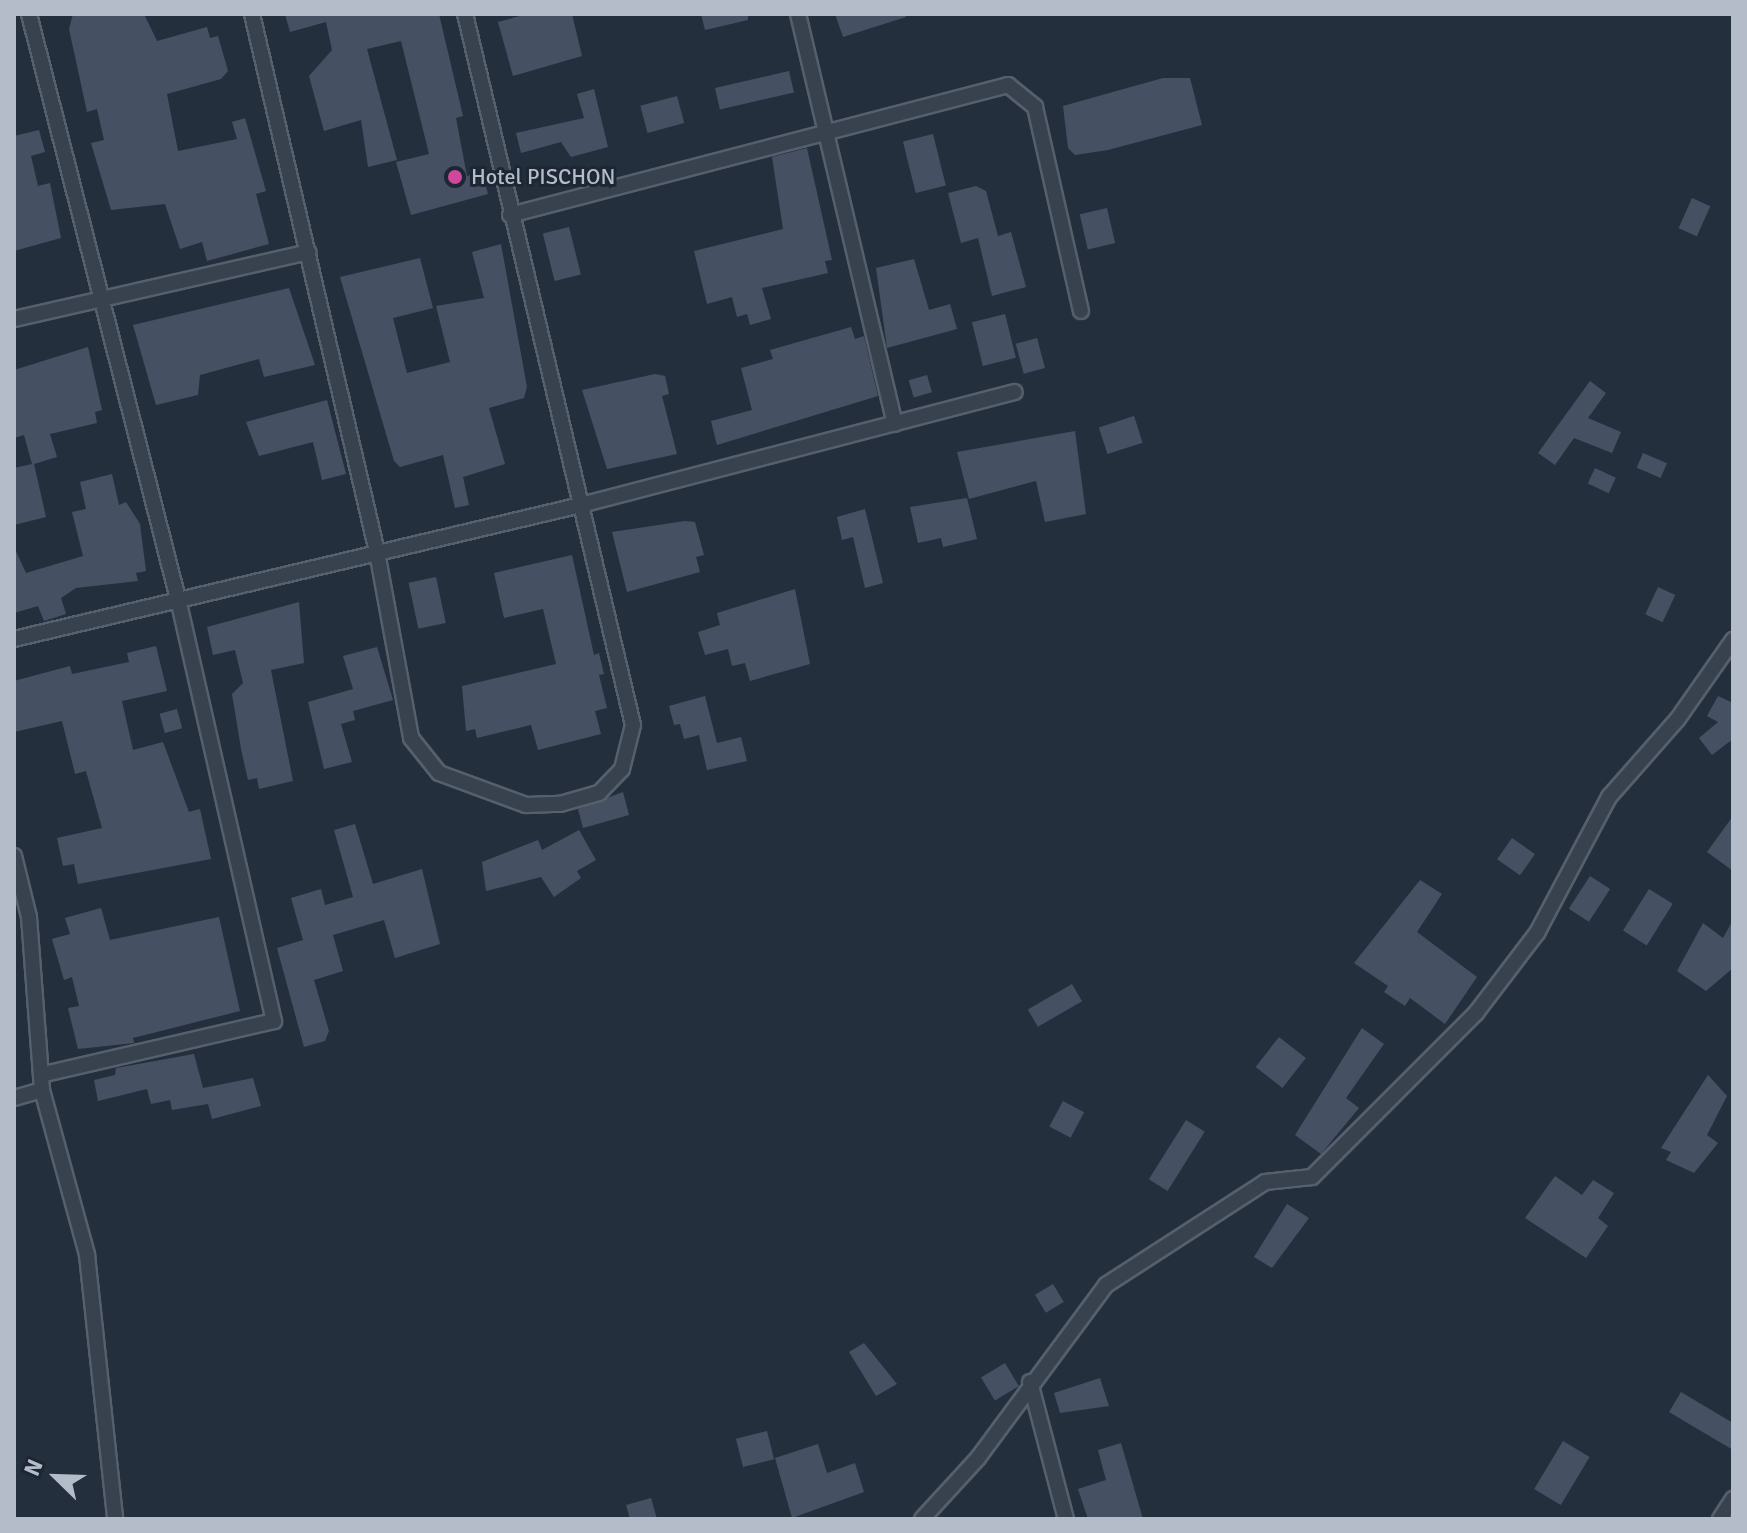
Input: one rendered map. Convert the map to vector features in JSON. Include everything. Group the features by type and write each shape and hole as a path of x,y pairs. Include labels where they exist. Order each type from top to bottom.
{"street":[{"path":"14,1098 42,1083 274,1021 178,599 29,14"},
{"path":"252,14 377,552 411,738 424,763 488,794 526,805 560,804 599,793 622,769 633,725 510,215 465,14"},
{"path":"798,14 895,424"},
{"path":"510,215 1008,85 1023,91 1035,107 1081,311"},
{"path":"14,319 308,252"},
{"path":"14,639 581,505 1014,392"},
{"path":"922,1519 978,1458 1030,1382 1106,1285 1265,1182 1312,1177 1476,1013 1537,933 1609,797 1677,720 1733,640"},
{"path":"14,856 29,917 42,1083 87,1255 115,1519"},
{"path":"1030,1382 1066,1519"},
{"path":"1720,1519 1733,1499"}],"building":[{"path":"73,14 144,14 157,41 207,27 210,38 218,36 228,71 221,79 167,94 178,151 237,139 232,122 245,118 266,191 256,194 269,244 207,261 202,242 180,249 165,204 111,210 91,143 104,140 97,109 87,112 69,29"},
{"path":"285,14 439,14 463,116 456,118 467,176 482,172 488,194 411,215 396,162 429,154 401,41 367,49 397,160 368,167 361,120 324,131 309,76 332,50 326,22 290,32"},
{"path":"527,14 572,14 582,56 513,76 498,22"},
{"path":"701,14 748,14 748,20 705,30"},
{"path":"835,14 906,14 906,17 843,37"},
{"path":"789,71 794,92 720,110 715,88"},
{"path":"1163,78 1190,78 1202,125 1108,150 1075,155 1068,148 1063,106"},
{"path":"594,89 608,147 571,157 561,142 521,153 516,133 584,118 577,94"},
{"path":"677,96 684,123 648,133 640,106"},
{"path":"39,130 45,152 31,156 38,186 50,183 61,238 14,251 14,136"},
{"path":"933,134 946,185 916,193 903,141"},
{"path":"807,148 832,260 825,261 828,273 762,288 771,319 750,325 747,314 737,317 732,297 707,304 694,251 783,229 772,157"},
{"path":"976,186 986,191 998,236 1011,232 1026,287 992,296 978,238 961,243 948,193"},
{"path":"1692,198 1710,206 1697,236 1679,228"},
{"path":"1107,208 1115,243 1088,249 1080,214"},
{"path":"569,227 581,275 555,281 543,234"},
{"path":"501,244 527,387 524,398 489,408 505,464 463,477 469,505 455,508 443,455 400,467 394,461 340,277 420,258 433,308 393,318 407,373 450,362 436,306 484,298 472,252"},
{"path":"914,259 929,310 950,304 957,329 887,348 876,268"},
{"path":"289,288 315,365 264,377 259,359 200,375 198,395 156,405 133,325"},
{"path":"1005,314 1016,358 983,366 972,322"},
{"path":"851,327 855,339 864,336 878,396 717,445 711,421 752,410 741,368 773,359 770,350"},
{"path":"1037,338 1045,368 1024,374 1016,344"},
{"path":"88,347 102,410 95,412 97,423 50,434 57,457 34,464 46,517 14,525 14,468 32,464 24,435 14,438 14,370"},
{"path":"655,374 665,376 669,394 662,396 677,454 607,469 582,390"},
{"path":"927,375 932,392 914,398 909,380"},
{"path":"1590,381 1606,393 1588,418 1621,432 1612,453 1574,438 1555,465 1538,453"},
{"path":"327,400 346,474 322,480 313,442 259,456 246,422"},
{"path":"1134,416 1143,443 1107,454 1099,427"},
{"path":"1075,431 1086,514 1045,522 1036,481 969,499 957,452"},
{"path":"1643,453 1667,463 1661,478 1637,468"},
{"path":"1595,468 1616,478 1609,493 1588,483"},
{"path":"112,474 119,505 126,502 140,524 146,571 136,573 138,581 76,588 61,598 66,614 44,621 38,606 14,613 14,547 26,573 83,556 72,512 86,509 80,482"},
{"path":"967,498 977,539 943,547 941,538 918,543 910,507"},
{"path":"865,509 883,583 865,588 853,537 842,540 837,517"},
{"path":"695,522 704,555 696,557 700,572 627,592 612,532"},
{"path":"572,555 594,655 599,653 604,674 599,675 607,708 595,711 601,734 538,750 531,725 477,738 475,729 466,731 462,686 556,664 543,609 504,618 494,573"},
{"path":"436,577 446,623 418,629 409,583"},
{"path":"1658,587 1675,595 1663,622 1645,614"},
{"path":"795,589 810,664 750,681 745,663 732,666 728,649 705,655 698,632 720,625 717,613"},
{"path":"299,602 304,663 271,670 293,781 259,789 257,778 248,780 241,749 232,694 243,683 235,650 213,655 207,627"},
{"path":"156,646 167,691 122,701 133,750 163,742 189,812 200,809 211,859 78,884 74,864 63,866 57,838 102,828 86,771 75,774 62,721 14,732 14,681 70,666 72,674 129,662 127,653"},
{"path":"377,647 393,700 353,711 355,720 341,724 352,762 324,769 308,702 353,689 343,656"},
{"path":"705,696 717,743 741,737 747,761 707,770 699,735 684,739 680,724 674,725 669,706"},
{"path":"1718,696 1733,703 1733,739 1712,755 1699,738 1718,722 1707,716"},
{"path":"177,709 182,728 165,733 160,714"},
{"path":"623,792 629,815 583,828 578,809"},
{"path":"1733,816 1733,871 1707,852"},
{"path":"355,824 373,884 422,869 440,944 395,958 384,920 333,935 343,971 314,980 329,1031 325,1041 304,1047 277,948 303,940 291,898 321,889 325,905 353,897 334,830"},
{"path":"579,830 596,860 577,871 581,878 554,897 541,877 486,891 482,862 538,840 542,850"},
{"path":"1512,838 1535,854 1520,875 1497,859"},
{"path":"1590,876 1610,889 1589,922 1569,909"},
{"path":"1420,880 1442,894 1417,932 1477,977 1445,1024 1410,998 1405,1006 1384,992 1388,986 1354,963"},
{"path":"1649,889 1673,904 1647,945 1623,931"},
{"path":"101,908 110,940 219,917 240,1011 133,1038 134,1043 78,1049 68,1008 79,1006 72,977 64,980 52,939 70,934 65,918"},
{"path":"1733,920 1733,968 1706,991 1677,971 1703,923 1723,938"},
{"path":"1072,984 1082,1001 1038,1027 1028,1010"},
{"path":"1362,1028 1384,1044 1346,1098 1359,1108 1321,1154 1295,1135"},
{"path":"1279,1037 1306,1058 1282,1088 1256,1067"},
{"path":"194,1054 203,1088 253,1078 261,1106 212,1119 208,1104 172,1110 170,1100 151,1104 147,1089 98,1101 94,1080 115,1075 116,1068"},
{"path":"1708,1075 1727,1096 1707,1135 1718,1143 1694,1173 1666,1160 1671,1152 1661,1148"},
{"path":"1063,1101 1084,1112 1071,1138 1049,1127"},
{"path":"1186,1120 1205,1132 1168,1191 1149,1179"},
{"path":"1555,1176 1582,1195 1593,1180 1614,1193 1598,1218 1608,1226 1586,1258 1525,1218"},
{"path":"1287,1204 1309,1218 1272,1268 1254,1257"},
{"path":"1053,1284 1064,1302 1046,1313 1035,1295"},
{"path":"864,1343 897,1384 876,1396 849,1352"},
{"path":"1005,1363 1019,1386 995,1401 981,1377"},
{"path":"1100,1378 1109,1406 1060,1413 1054,1393"},
{"path":"1681,1392 1733,1423 1733,1450 1669,1412"},
{"path":"767,1431 774,1459 743,1467 736,1439"},
{"path":"1563,1441 1590,1457 1561,1505 1534,1489"},
{"path":"1121,1443 1143,1519 1088,1519 1078,1489 1106,1480 1098,1450"},
{"path":"818,1444 827,1473 855,1463 864,1492 792,1518 775,1458"},
{"path":"651,1498 657,1519 630,1519 626,1505"}],"place":[{"name":"Hotel PISCHON","path":"455,177"}]}
